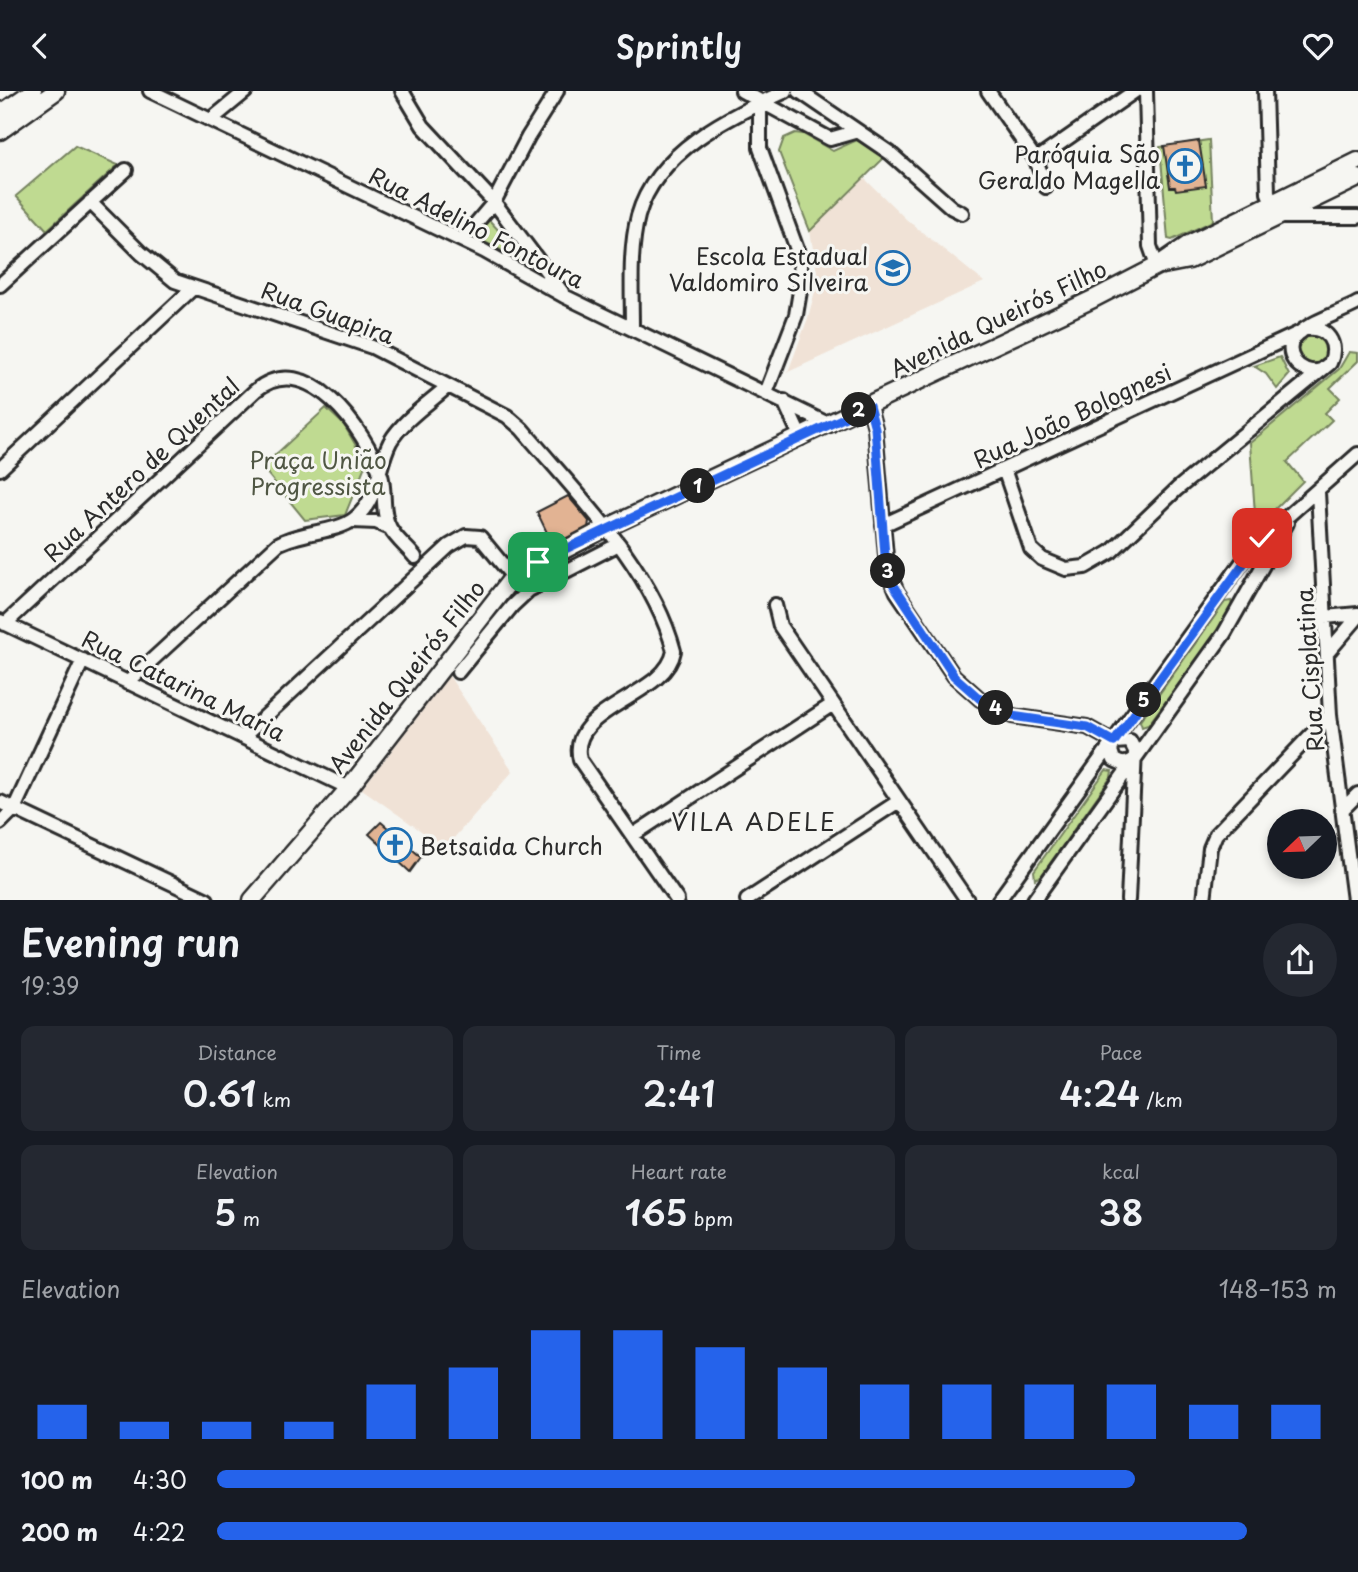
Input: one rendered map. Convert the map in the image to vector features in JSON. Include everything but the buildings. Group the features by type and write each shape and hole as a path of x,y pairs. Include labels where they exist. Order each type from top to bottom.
{"main road":[{"path":"0,114 33,91"},
{"path":"0,131 56,91"},
{"name":"Avenida Queirós Filho","path":"252,900 349,788 513,577 607,529 830,425 1157,266 1189,260 1274,210 1313,191 1358,161"},
{"name":"Avenida Queirós Filho","path":"1313,191 1358,178"}],"street":[{"name":"Rua Adelino Fontoura","path":"150,91 462,240 564,296 830,425"},
{"path":"212,119 246,91"},
{"path":"402,91 423,127 494,202 564,296"},
{"path":"462,240 494,202 528,137 557,91"},
{"path":"742,91 830,139 858,131"},
{"path":"632,328 633,249 638,215 647,194 663,171 709,130 786,91"},
{"path":"799,91 858,131 962,213"},
{"path":"988,91 1036,160 1046,187"},
{"path":"1036,160 1135,91"},
{"path":"1146,91 1150,247 1157,266"},
{"path":"1267,93 1274,210 1329,217 1358,217"},
{"path":"760,103 760,148 798,252 802,279 792,326 766,393"},
{"path":"0,285 126,170"},
{"path":"1313,191 1329,217"},
{"name":"Rua Guapira","path":"90,202 159,269 193,288 372,347 514,421 607,529 638,571 672,643 673,658 663,672 588,726 580,736 580,760 633,835"},
{"path":"0,469 193,288"},
{"name":"Rua João Bolognesi","path":"883,525 1358,303"},
{"path":"1004,469 1031,549 1042,559 1066,569 1085,567 1111,552 1177,489 1322,369 1332,358 1334,347 1330,338 1330,325 1336,314"},
{"path":"1291,350 1294,339 1304,330 1322,331 1330,338"},
{"path":"1277,342 1291,350 1298,366 1295,389"},
{"path":"1298,366 1310,371 1322,369"},
{"name":"Rua Antero de Quental","path":"2,623 255,391 278,377 299,380 341,406 381,476"},
{"path":"353,521 363,510 381,476 391,440 448,386"},
{"path":"784,401 801,438"},
{"path":"869,406 875,428 885,555 891,581 962,684 980,699 1012,716 1087,727 1114,742"},
{"path":"999,900 1253,547 1358,454"},
{"path":"381,476 390,528"},
{"name":"Rua Cisplatina","path":"1318,492 1330,715 1354,900"},
{"path":"1034,900 1224,634 1292,514"},
{"path":"127,683 278,544 297,535 353,521 376,522 390,528 415,557"},
{"path":"243,737 425,567 459,539 466,536 480,537 513,577"},
{"name":"Avenida Queirós Filho","path":"458,672 512,606 529,590 619,544"},
{"path":"775,605 780,626 967,900"},
{"path":"1325,617 1358,616"},
{"path":"1328,652 1358,616"},
{"name":"Rua Catarina Maria","path":"2,623 349,788"},
{"path":"0,823 14,809 83,660"},
{"path":"677,900 633,835 833,704"},
{"path":"1204,900 1210,848 1216,834 1330,715"},
{"path":"1114,742 1111,751 1114,760 1123,764 1132,761"},
{"path":"1128,900 1132,761"},
{"path":"1342,810 1358,794"},
{"path":"747,900 899,801"},
{"path":"0,802 207,900"}],"shaded area":[{"name":"Escola Estadual Valdomiro Silveira","path":"864,178 907,220 984,282 788,372 808,318 818,279 810,231"},
{"path":"449,676 513,771 445,848 362,789"}],"green space":[{"path":"795,133 803,134 833,151 857,140 884,158 810,231 779,152 784,138"},
{"path":"1209,140 1213,221 1172,240 1168,239 1160,147"},
{"path":"75,146 118,165 47,230 16,196"},
{"path":"489,220 530,264 474,237"},
{"path":"1312,334 1323,339 1328,350 1323,361 1312,366 1301,361 1296,350 1301,339"},
{"path":"1349,352 1358,353 1358,361 1330,388 1340,398 1325,413 1332,420 1287,462 1303,481 1256,528 1250,443 1339,369"},
{"path":"1280,357 1289,375 1277,389 1266,374 1254,366"},
{"name":"Praça União Progressista","path":"326,408 344,425 366,463 345,515 305,520 262,467"},
{"path":"1231,601 1232,606 1219,630 1148,725 1142,727 1140,721 1225,602"},
{"path":"1106,770 1112,771 1111,777 1041,876 1035,879 1034,871"}],"place":[{"name":"Paróquia São Geraldo Magella","path":"1185,166"},
{"name":"Escola Estadual Valdomiro Silveira","path":"893,268"},
{"name":"Betsaida Church","path":"395,845"}],"district":[{"name":"VILA ADELE","path":"754,821"}],"route":[{"path":"538,562 869,406 875,428 885,555 891,581 954,676 980,699 1012,716 1038,722 1087,727 1103,733 1114,742 1262,538"}]}
